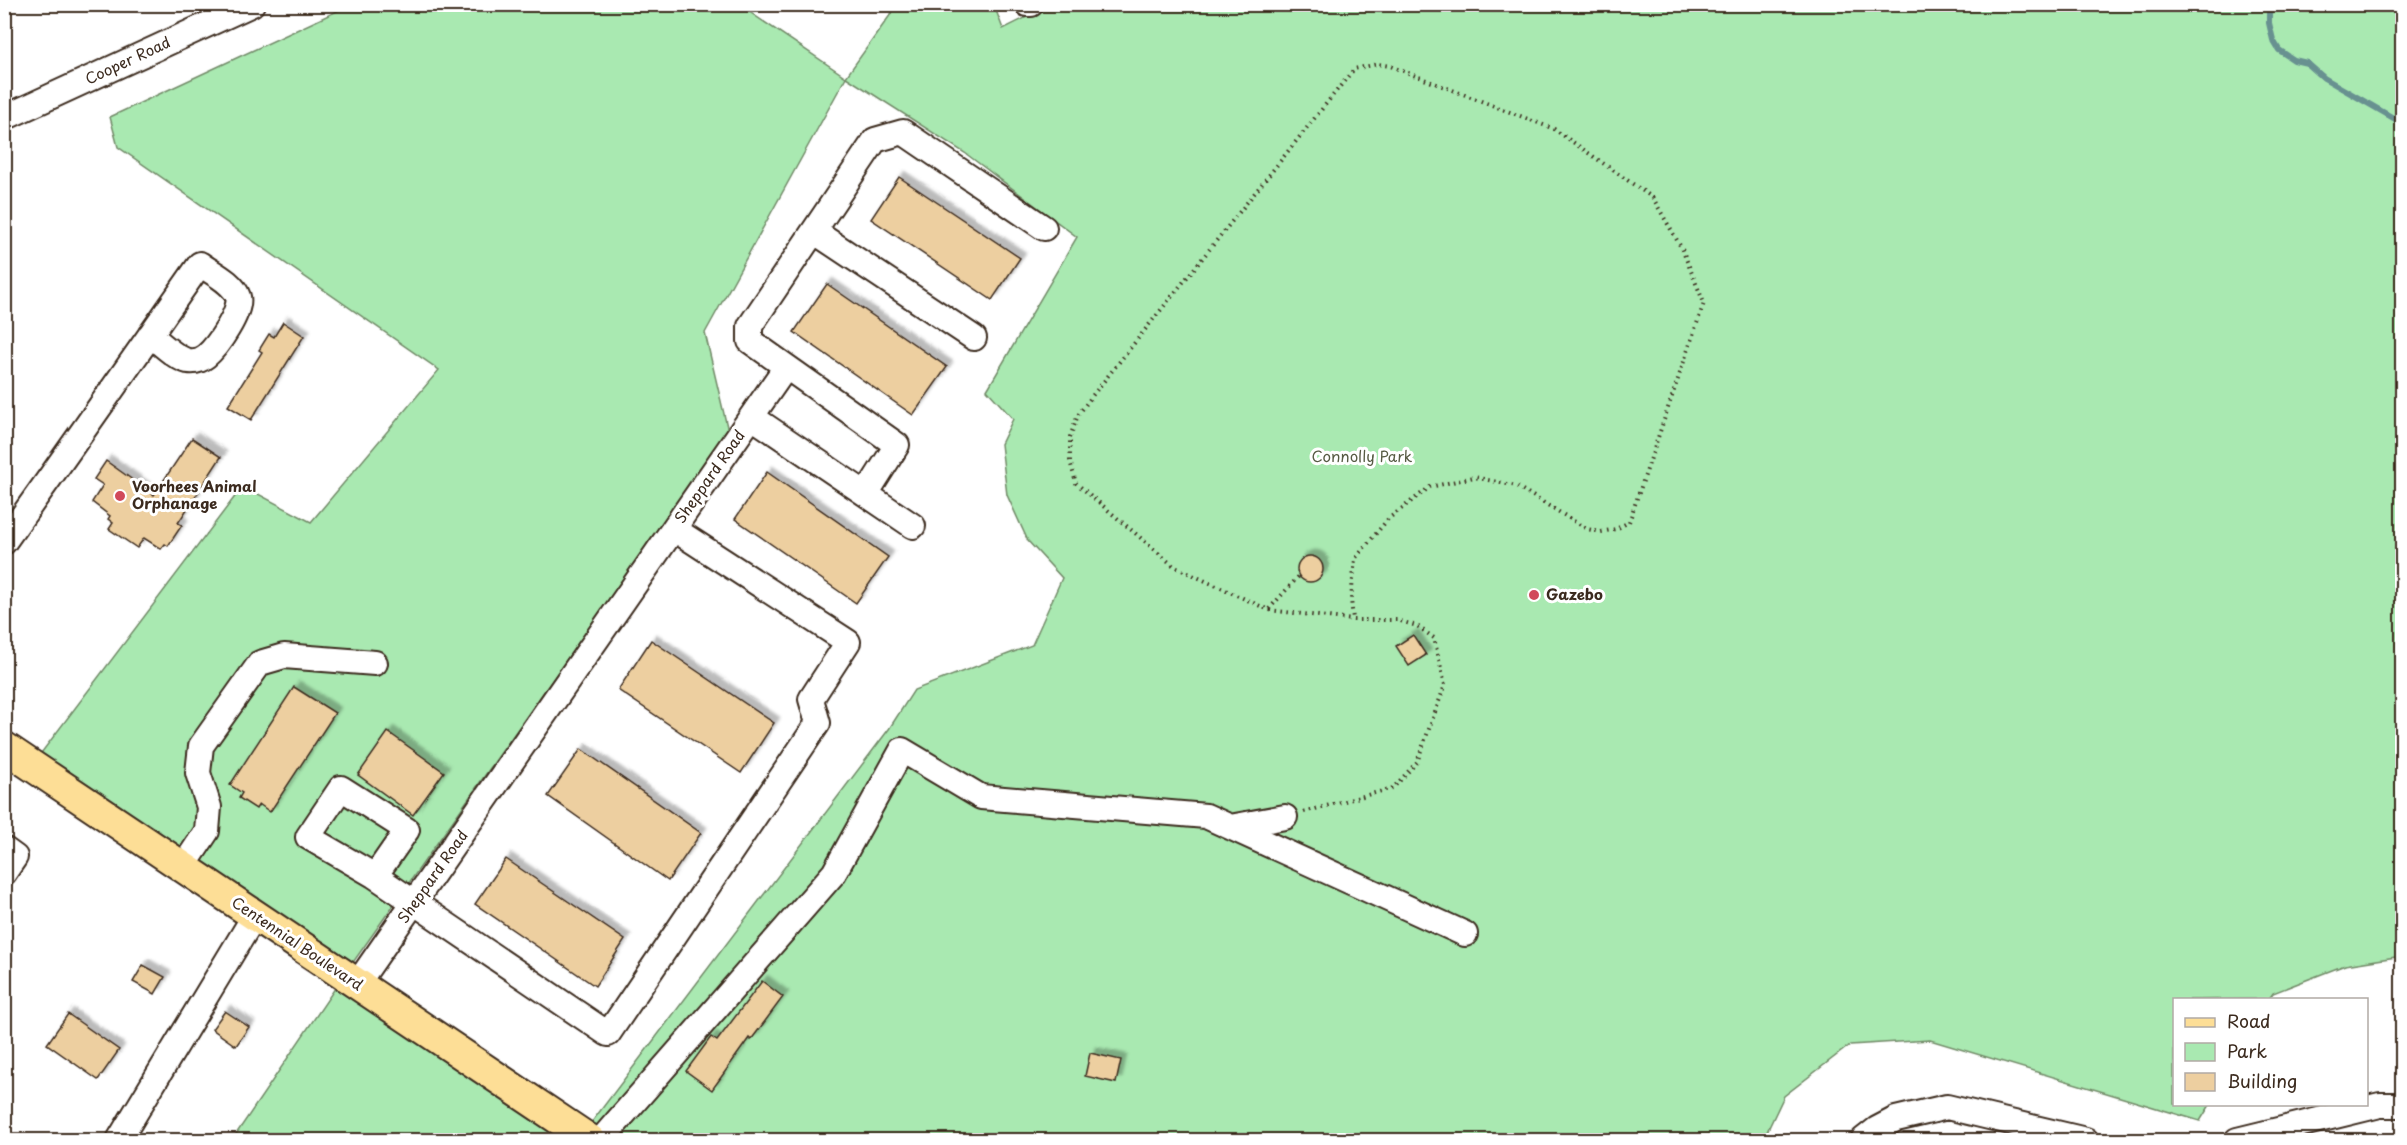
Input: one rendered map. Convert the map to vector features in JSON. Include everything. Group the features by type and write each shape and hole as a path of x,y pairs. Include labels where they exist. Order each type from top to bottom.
{"main road":[{"name":"Centennial Boulevard","path":"8,758 183,867 590,1140"}],"street":[{"name":"Cooper Road","path":"4,118 252,4"},
{"path":"866,494 897,445 750,341 750,326 875,140 903,132 1044,228"},
{"path":"815,232 974,338"},
{"path":"4,542 150,335"},
{"name":"Sheppard Road","path":"357,984 786,367"},
{"path":"752,417 913,526"},
{"path":"375,876 608,1034 818,723 811,699 848,642 674,529"},
{"path":"183,867 207,831 209,807 198,773 201,746 260,663 284,656 375,663"},
{"path":"602,1140 834,873 902,750 981,797 1206,816 1465,934"},
{"path":"1230,827 1285,818"},
{"path":"4,849 15,856 4,873"},
{"path":"119,1140 255,915"},
{"path":"2237,1140 2380,1105 2403,1105"},
{"path":"1863,1140 1896,1119 1947,1107 2086,1140"}],"path":[{"path":"1285,818 1393,788 1417,762 1445,685 1434,638 1417,626 1397,620 1353,620 1269,610 1175,567 1076,483 1070,461 1070,437 1077,415 1354,69 1378,64 1390,66 1554,129 1653,198 1682,249 1704,303 1629,522 1609,531 1587,529 1516,486 1474,477 1430,487 1388,519 1355,559 1351,599 1353,620"},
{"path":"1269,610 1299,576"}],"green space":[{"name":"Connolly Park","path":"898,4 994,5 1003,29 1053,4 2402,5 2402,956 2345,965 2273,993 2270,998 2173,998 2173,1106 2209,1106 2200,1121 1930,1040 1850,1045 1784,1096 1763,1140 232,1140 344,975 582,1135 889,729 914,690 1032,645 1062,578 1028,541 1007,495 1001,444 1013,419 987,390 1077,237 965,153 846,77"},
{"path":"350,5 739,5 846,77 705,333 728,431 344,975 32,765 243,486 311,522 439,370 118,147 110,117"}],"building":[{"path":"899,177 1020,258 992,300 871,219"},
{"path":"827,284 947,367 913,415 794,332"},
{"path":"283,322 304,336 251,420 228,406 262,352 259,350 269,334 274,337"},
{"path":"192,438 221,457 178,523 182,525 168,546 165,544 161,549 144,538 137,548 109,529 113,523 108,519 110,516 92,502 103,485 94,479 106,461 154,495"},
{"path":"767,472 888,557 856,603 735,519"},
{"path":"1310,556 1319,560 1323,569 1319,578 1310,582 1301,578 1297,569 1301,560"},
{"path":"1413,635 1426,655 1409,666 1396,646"},
{"path":"651,640 774,723 741,773 618,690"},
{"path":"294,687 335,713 270,812 259,804 256,809 239,798 242,793 230,785"},
{"path":"388,732 444,772 413,815 358,775"},
{"path":"581,749 701,833 668,881 548,796"},
{"path":"506,859 625,940 595,986 475,904"},
{"path":"143,965 165,977 155,994 133,982"},
{"path":"762,981 783,997 751,1040 749,1038 712,1090 686,1071 711,1037 717,1041"},
{"path":"225,1011 249,1027 236,1046 212,1029"},
{"path":"68,1014 119,1050 98,1080 47,1044"},
{"path":"1090,1053 1121,1060 1116,1083 1085,1076"}],"waterway":[{"path":"2273,4 2269,13 2269,23 2273,40 2279,50 2294,60 2307,63 2324,78 2402,123"}],"place":[{"name":"Voorhees Animal Orphanage","path":"120,496"},
{"name":"Gazebo","path":"1534,595"}]}
